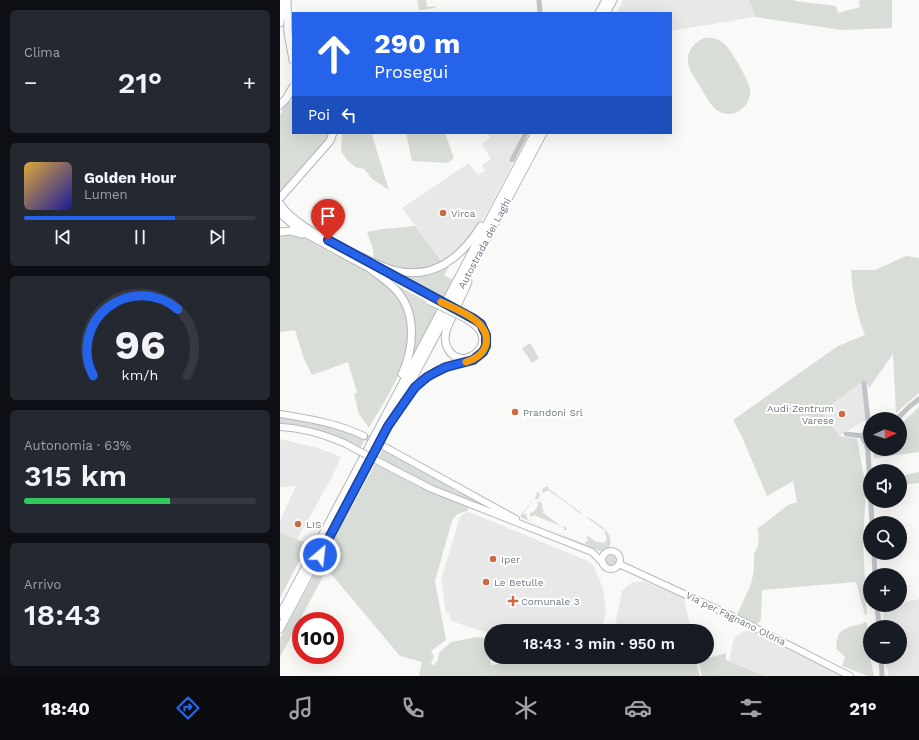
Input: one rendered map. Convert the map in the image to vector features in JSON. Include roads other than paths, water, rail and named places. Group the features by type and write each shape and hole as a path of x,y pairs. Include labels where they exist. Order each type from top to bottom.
{"highway":[{"path":"282,0 284,23 292,55"},
{"path":"284,23 289,0"},
{"path":"600,12 606,0"},
{"path":"607,12 613,0"},
{"path":"290,46 292,52"},
{"path":"280,105 290,97"},
{"path":"281,197 330,141 333,134"},
{"name":"Autostrada dei Laghi","path":"280,629 534,134"},
{"name":"Autostrada dei Laghi","path":"280,615 482,246 541,134"},
{"path":"353,253 391,270 412,273 431,270 450,261 463,250 475,236 502,196"},
{"path":"280,204 290,216 303,226 432,299"},
{"path":"280,212 292,225 314,238 368,268 474,319 485,330 487,341 483,352 473,360 446,367 427,377 415,387 384,425"},
{"path":"280,232 296,232 314,238"},
{"path":"464,315 478,326 483,341 480,350 476,354 466,359 461,359 455,357 447,348 445,335 478,263 482,246"},
{"path":"368,268 398,292 409,312 412,328 409,352 404,370 394,392 384,425"}],"main road":[{"path":"280,414 329,422 364,436"},
{"path":"280,427 312,431 344,444 432,489 535,529"},
{"path":"385,447 535,529"},
{"name":"Via per Fagnano Olona","path":"535,529 592,552 613,552 618,555 620,559 619,564 616,568 606,568 592,552"},
{"path":"603,563 603,557 606,553"},
{"name":"Via per Fagnano Olona","path":"619,564 734,617 850,676"}],"street":[{"path":"539,0 540,12"},
{"path":"512,160 525,134"},
{"path":"864,383 867,412"},
{"path":"904,412 919,399"},
{"path":"846,434 863,436"},
{"path":"868,456 872,516"},
{"path":"881,664 882,676"}],"tunnel":[{"path":"364,436 385,447"}],"place":[{"name":"Virca","path":"443,213"},
{"name":"Prandoni Srl","path":"515,412"},
{"name":"Audi Zentrum Varese","path":"842,414"},
{"name":"LIS","path":"298,524"},
{"name":"Iper","path":"493,559"},
{"name":"Le Betulle","path":"486,582"},
{"name":"Comunale 3","path":"513,601"}]}
